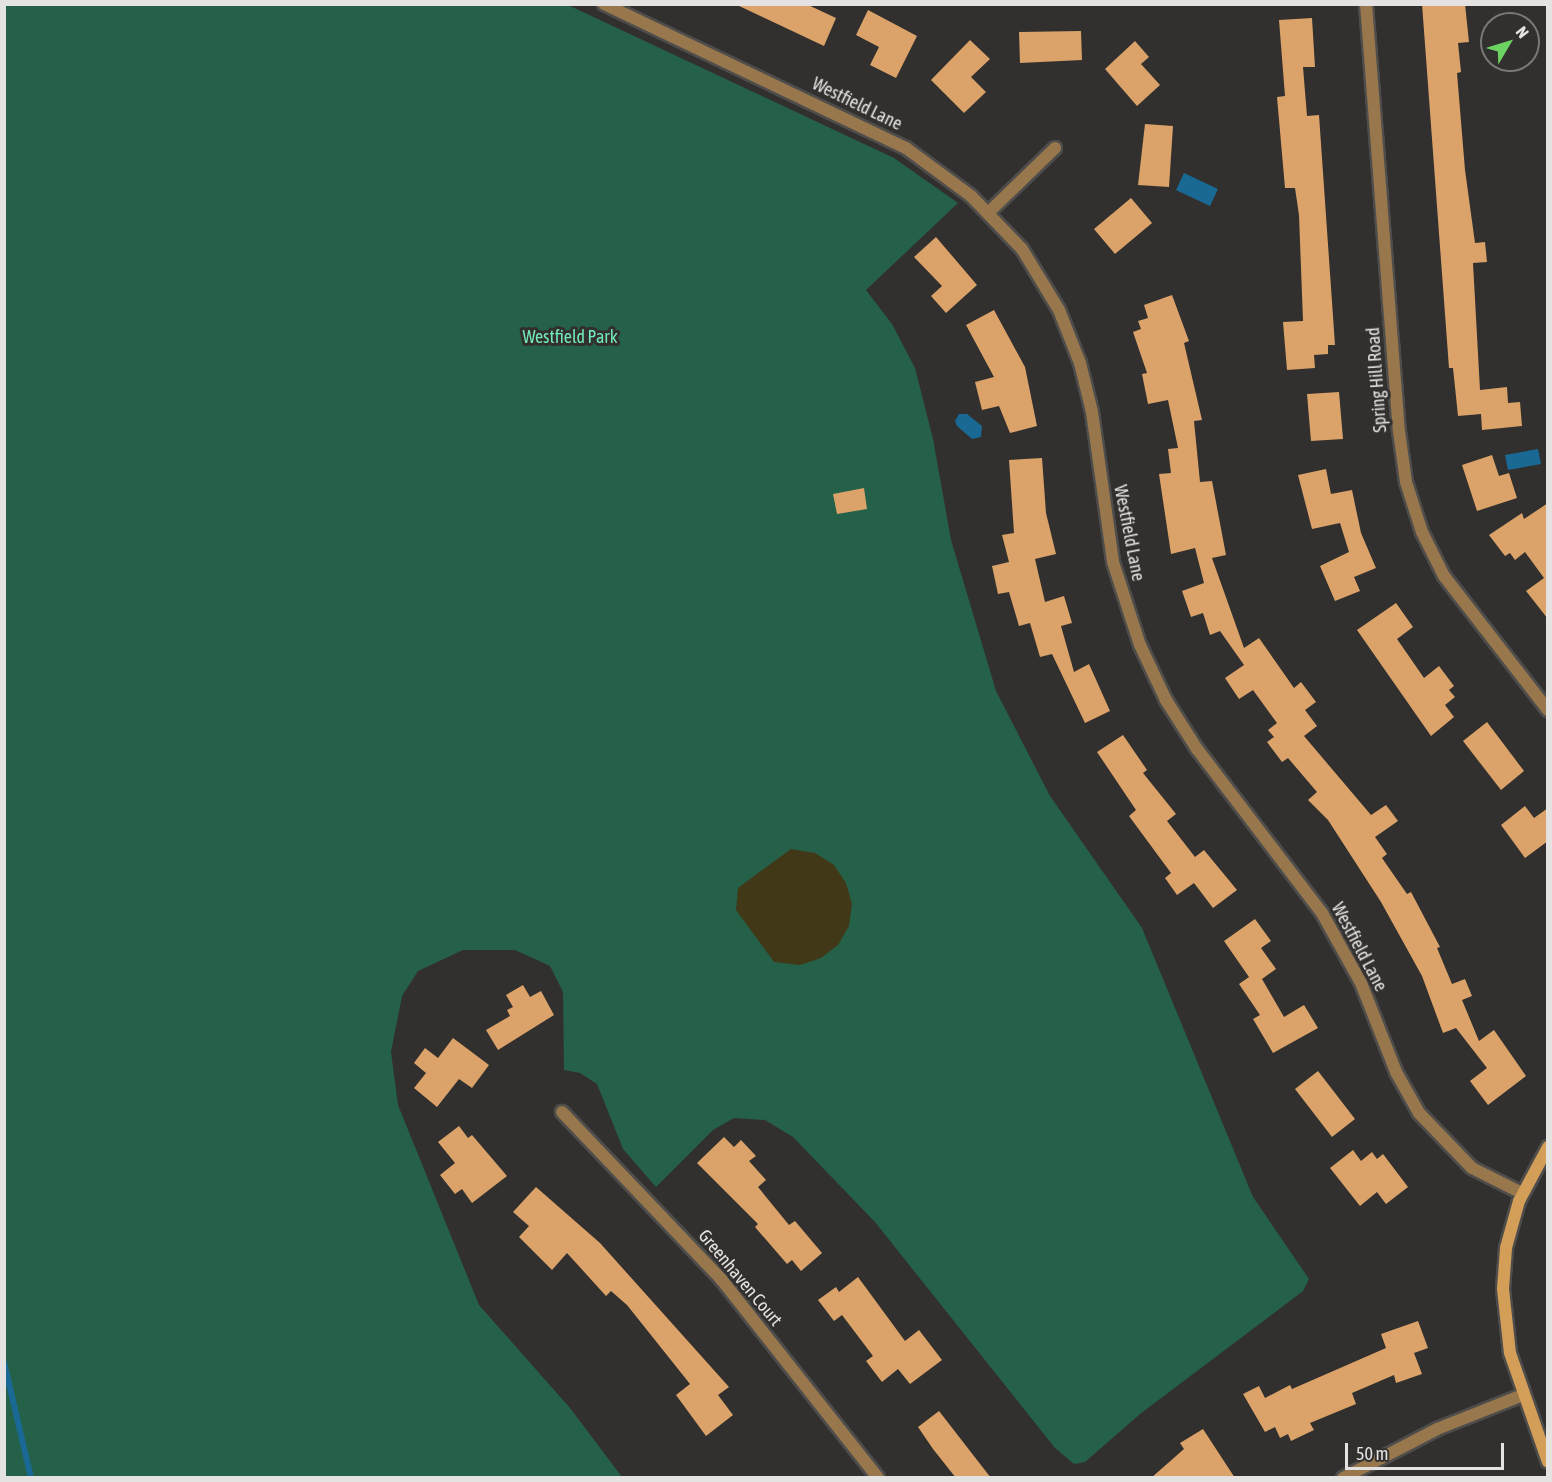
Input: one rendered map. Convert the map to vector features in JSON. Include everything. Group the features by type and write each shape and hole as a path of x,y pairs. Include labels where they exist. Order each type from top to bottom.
{"street":[{"name":"Westfield Lane","path":"604,4 877,132 929,163 988,212 1036,270 1075,349 1092,412 1113,562 1140,645 1166,700 1197,749 1322,913 1361,983 1401,1083 1425,1122 1472,1168 1522,1193"},
{"name":"Spring Hill Road","path":"1366,4 1399,431 1406,482 1422,532 1444,576 1548,710"},
{"path":"988,212 1055,148"},
{"name":"Greenhaven Court","path":"562,1112 721,1279 878,1478"},
{"path":"1548,1147 1522,1193 1506,1248 1503,1289 1507,1340 1523,1395 1548,1462"},
{"path":"1343,1478 1437,1429 1523,1395"}],"green space":[{"name":"Westfield Park","path":"5,5 568,5 894,158 958,203 866,290 892,324 915,368 933,439 951,540 996,691 1050,796 1142,928 1253,1197 1309,1279 1303,1291 1140,1414 1085,1462 1074,1464 1055,1448 875,1222 793,1137 765,1120 734,1118 713,1130 656,1187 623,1149 597,1084 580,1073 564,1070 563,992 550,966 515,950 463,950 418,971 402,996 391,1052 398,1105 479,1305 570,1408 622,1477 5,1478"}],"sand":[{"path":"791,849 815,853 834,865 846,883 852,904 849,926 838,945 821,958 800,965 774,962 736,910 738,888"}],"water":[{"path":"1184,173 1218,189 1210,206 1176,190"},
{"path":"959,414 967,414 982,426 981,437 972,439 957,426 955,421"},
{"path":"1538,449 1541,464 1508,470 1505,455"}],"building":[{"path":"735,4 806,4 836,18 824,46"},
{"path":"1422,4 1465,4 1469,42 1458,43 1461,72 1457,73 1465,170 1475,243 1485,242 1487,262 1473,263 1480,390 1507,387 1508,403 1520,402 1522,426 1482,430 1481,414 1458,416 1453,368 1449,368"},
{"path":"868,10 917,36 896,78 870,65 879,47 856,35"},
{"path":"1312,18 1315,67 1303,67 1307,116 1319,115 1335,345 1328,345 1328,354 1314,355 1315,368 1287,370 1283,322 1303,321 1299,215 1295,188 1285,188 1277,97 1285,96 1279,20"},
{"path":"1081,31 1082,60 1020,63 1019,32"},
{"path":"970,40 990,59 971,77 986,92 964,113 931,80"},
{"path":"1135,41 1149,57 1141,64 1160,85 1137,106 1105,69"},
{"path":"1145,124 1173,126 1169,187 1138,185"},
{"path":"1131,198 1152,223 1115,254 1094,229"},
{"path":"936,237 977,285 946,313 931,296 942,286 914,257"},
{"path":"1172,295 1189,341 1184,343 1202,420 1194,421 1200,482 1212,481 1226,555 1212,558 1244,648 1259,638 1294,688 1301,682 1316,702 1305,710 1317,726 1304,736 1371,815 1386,805 1398,821 1375,837 1387,854 1382,858 1407,894 1411,892 1440,947 1437,948 1452,984 1465,979 1472,996 1462,1000 1479,1041 1494,1030 1526,1076 1488,1105 1470,1081 1487,1068 1456,1028 1443,1033 1422,976 1381,902 1328,820 1308,800 1317,792 1288,758 1282,762 1267,742 1274,737 1268,730 1277,723 1253,690 1239,699 1225,678 1244,665 1220,631 1210,635 1203,613 1191,617 1182,591 1204,583 1195,548 1171,554 1159,474 1171,473 1168,449 1178,448 1168,400 1148,404 1142,374 1147,373 1133,332 1141,329 1138,321 1148,318 1144,305"},
{"path":"994,310 1025,367 1037,426 1010,433 999,406 982,410 975,382 994,377 966,325"},
{"path":"1339,392 1343,439 1311,441 1307,394"},
{"path":"1492,455 1499,476 1509,473 1517,498 1477,511 1462,465"},
{"path":"1042,458 1046,513 1056,554 1035,559 1045,602 1064,596 1072,623 1061,626 1074,672 1089,664 1110,711 1085,723 1052,654 1040,657 1030,623 1019,626 1009,592 998,594 992,566 1009,562 1002,535 1014,533 1009,460"},
{"path":"1326,469 1331,494 1352,490 1361,533 1376,568 1354,577 1360,591 1335,601 1320,566 1349,552 1340,523 1312,529 1298,475"},
{"path":"864,488 867,509 837,514 833,494"},
{"path":"1548,503 1548,619 1526,591 1544,578 1525,552 1515,560 1510,553 1505,556 1489,535 1522,513 1524,519"},
{"path":"1396,603 1413,627 1397,639 1424,678 1439,666 1454,686 1449,690 1455,697 1445,705 1454,717 1431,736 1357,630"},
{"path":"1487,722 1524,771 1501,790 1463,741"},
{"path":"1123,735 1147,770 1143,773 1176,814 1167,821 1195,857 1204,850 1237,890 1213,908 1194,883 1177,895 1165,878 1171,873 1129,816 1136,810 1097,752"},
{"path":"1525,806 1534,818 1548,808 1548,841 1525,858 1501,825"},
{"path":"1255,919 1271,941 1261,948 1276,969 1262,979 1284,1017 1304,1005 1318,1028 1273,1053 1253,1019 1260,1015 1239,984 1249,977 1224,941"},
{"path":"523,985 530,997 541,991 554,1015 498,1050 486,1030 510,1016 507,1010 513,1007 506,995"},
{"path":"453,1038 489,1065 472,1088 459,1079 437,1107 414,1088 426,1073 414,1063 425,1048 438,1058"},
{"path":"1318,1071 1355,1119 1332,1137 1295,1089"},
{"path":"459,1126 468,1138 472,1135 507,1176 472,1203 462,1189 455,1194 440,1175 455,1163 438,1142"},
{"path":"724,1137 734,1147 741,1140 756,1156 749,1161 766,1180 758,1187 789,1225 795,1221 822,1253 801,1271 792,1260 787,1264 755,1227 758,1224 697,1163"},
{"path":"1353,1150 1361,1161 1372,1152 1377,1159 1383,1154 1408,1187 1386,1204 1377,1192 1360,1206 1330,1168"},
{"path":"536,1187 600,1243 729,1387 718,1395 733,1415 706,1436 676,1395 690,1384 627,1305 611,1291 606,1296 567,1253 552,1270 519,1237 529,1226 513,1212"},
{"path":"858,1277 905,1341 919,1330 942,1360 910,1384 898,1369 882,1382 866,1361 873,1356 842,1315 834,1321 818,1300 836,1287 839,1292"},
{"path":"1418,1321 1428,1348 1414,1353 1422,1374 1396,1383 1394,1375 1352,1393 1356,1404 1310,1423 1314,1430 1291,1441 1288,1434 1280,1438 1275,1427 1265,1432 1243,1394 1259,1386 1265,1398 1290,1385 1292,1389 1386,1348 1381,1334"},
{"path":"939,1411 991,1478 956,1478 933,1449 918,1427"},
{"path":"1203,1429 1235,1478 1151,1478 1184,1449 1180,1443"}],"waterway":[{"path":"4,1362 31,1478"}]}
